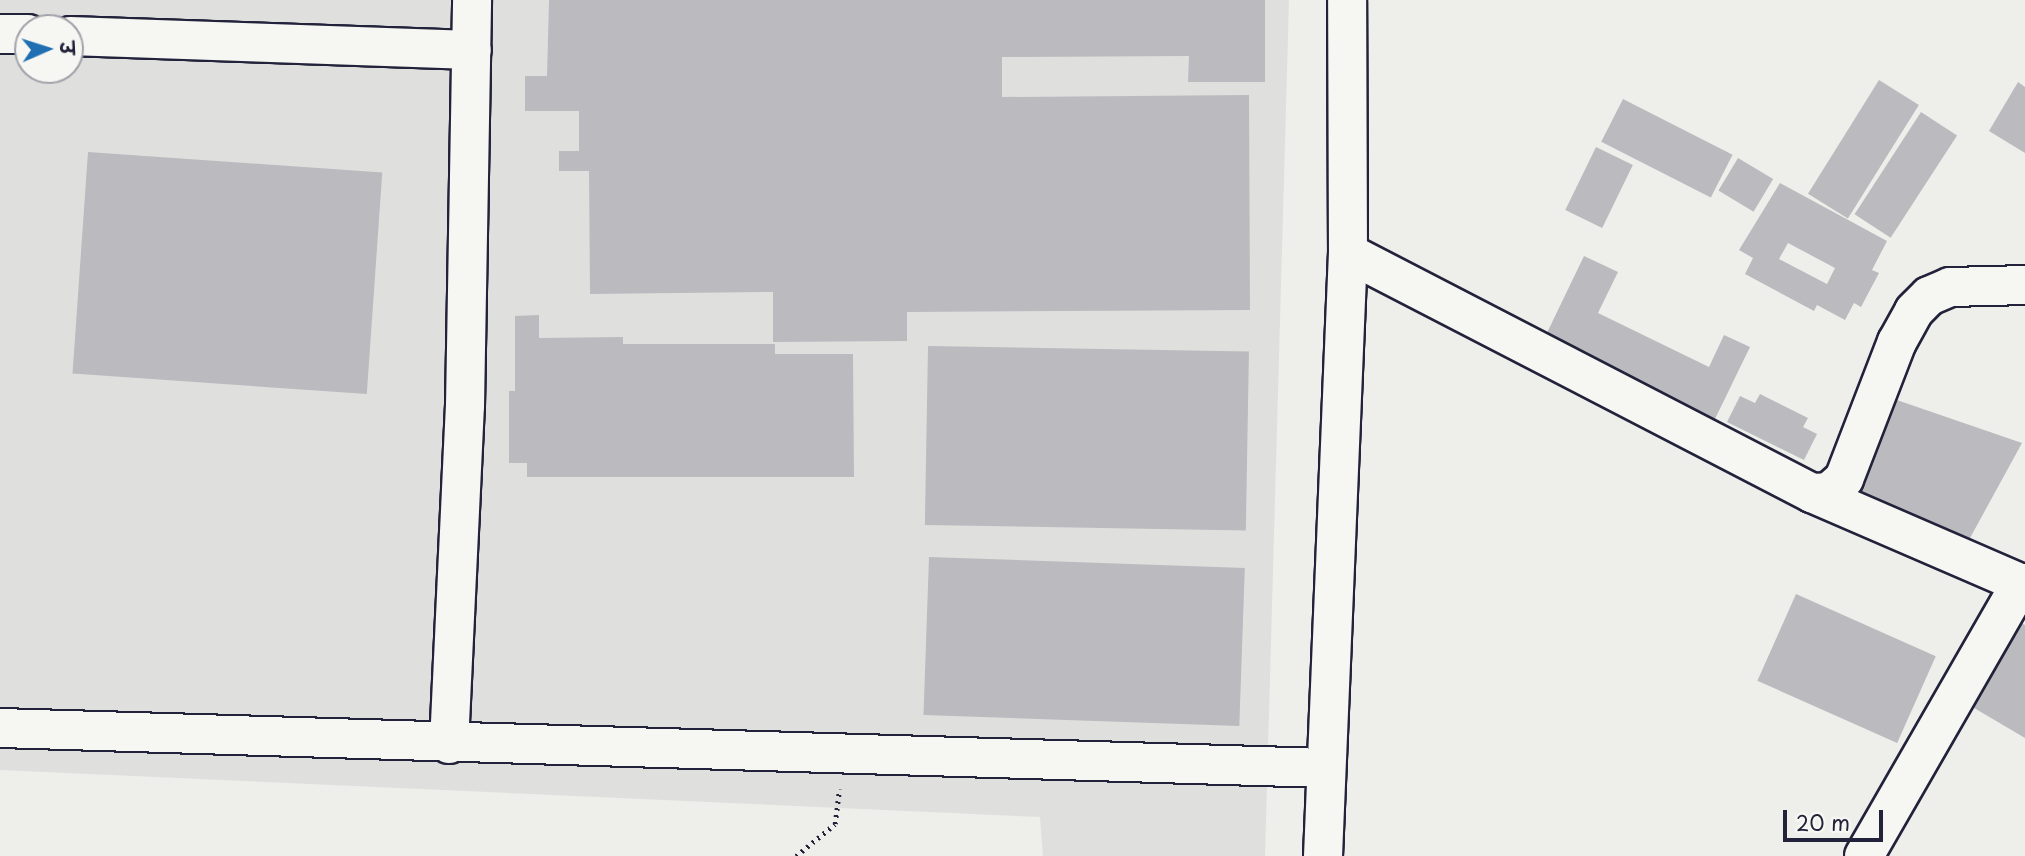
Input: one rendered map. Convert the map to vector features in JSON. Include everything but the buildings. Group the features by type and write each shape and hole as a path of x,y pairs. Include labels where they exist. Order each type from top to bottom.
{"street":[{"path":"449,744 465,406 472,0"},
{"path":"1323,856 1324,768 1348,253 1347,0"},
{"path":"84,36 472,50"},
{"path":"1348,253 1812,493 2023,584 1864,856"},
{"path":"1812,493 1829,492 1844,479 1897,342 1929,296 1950,287 2025,285"},
{"path":"0,728 841,757 1324,768"}],"path":[{"path":"796,856 835,824 841,757"}],"shaded area":[{"path":"0,0 1289,0 1265,856 1043,856 1040,817 0,770"}]}
